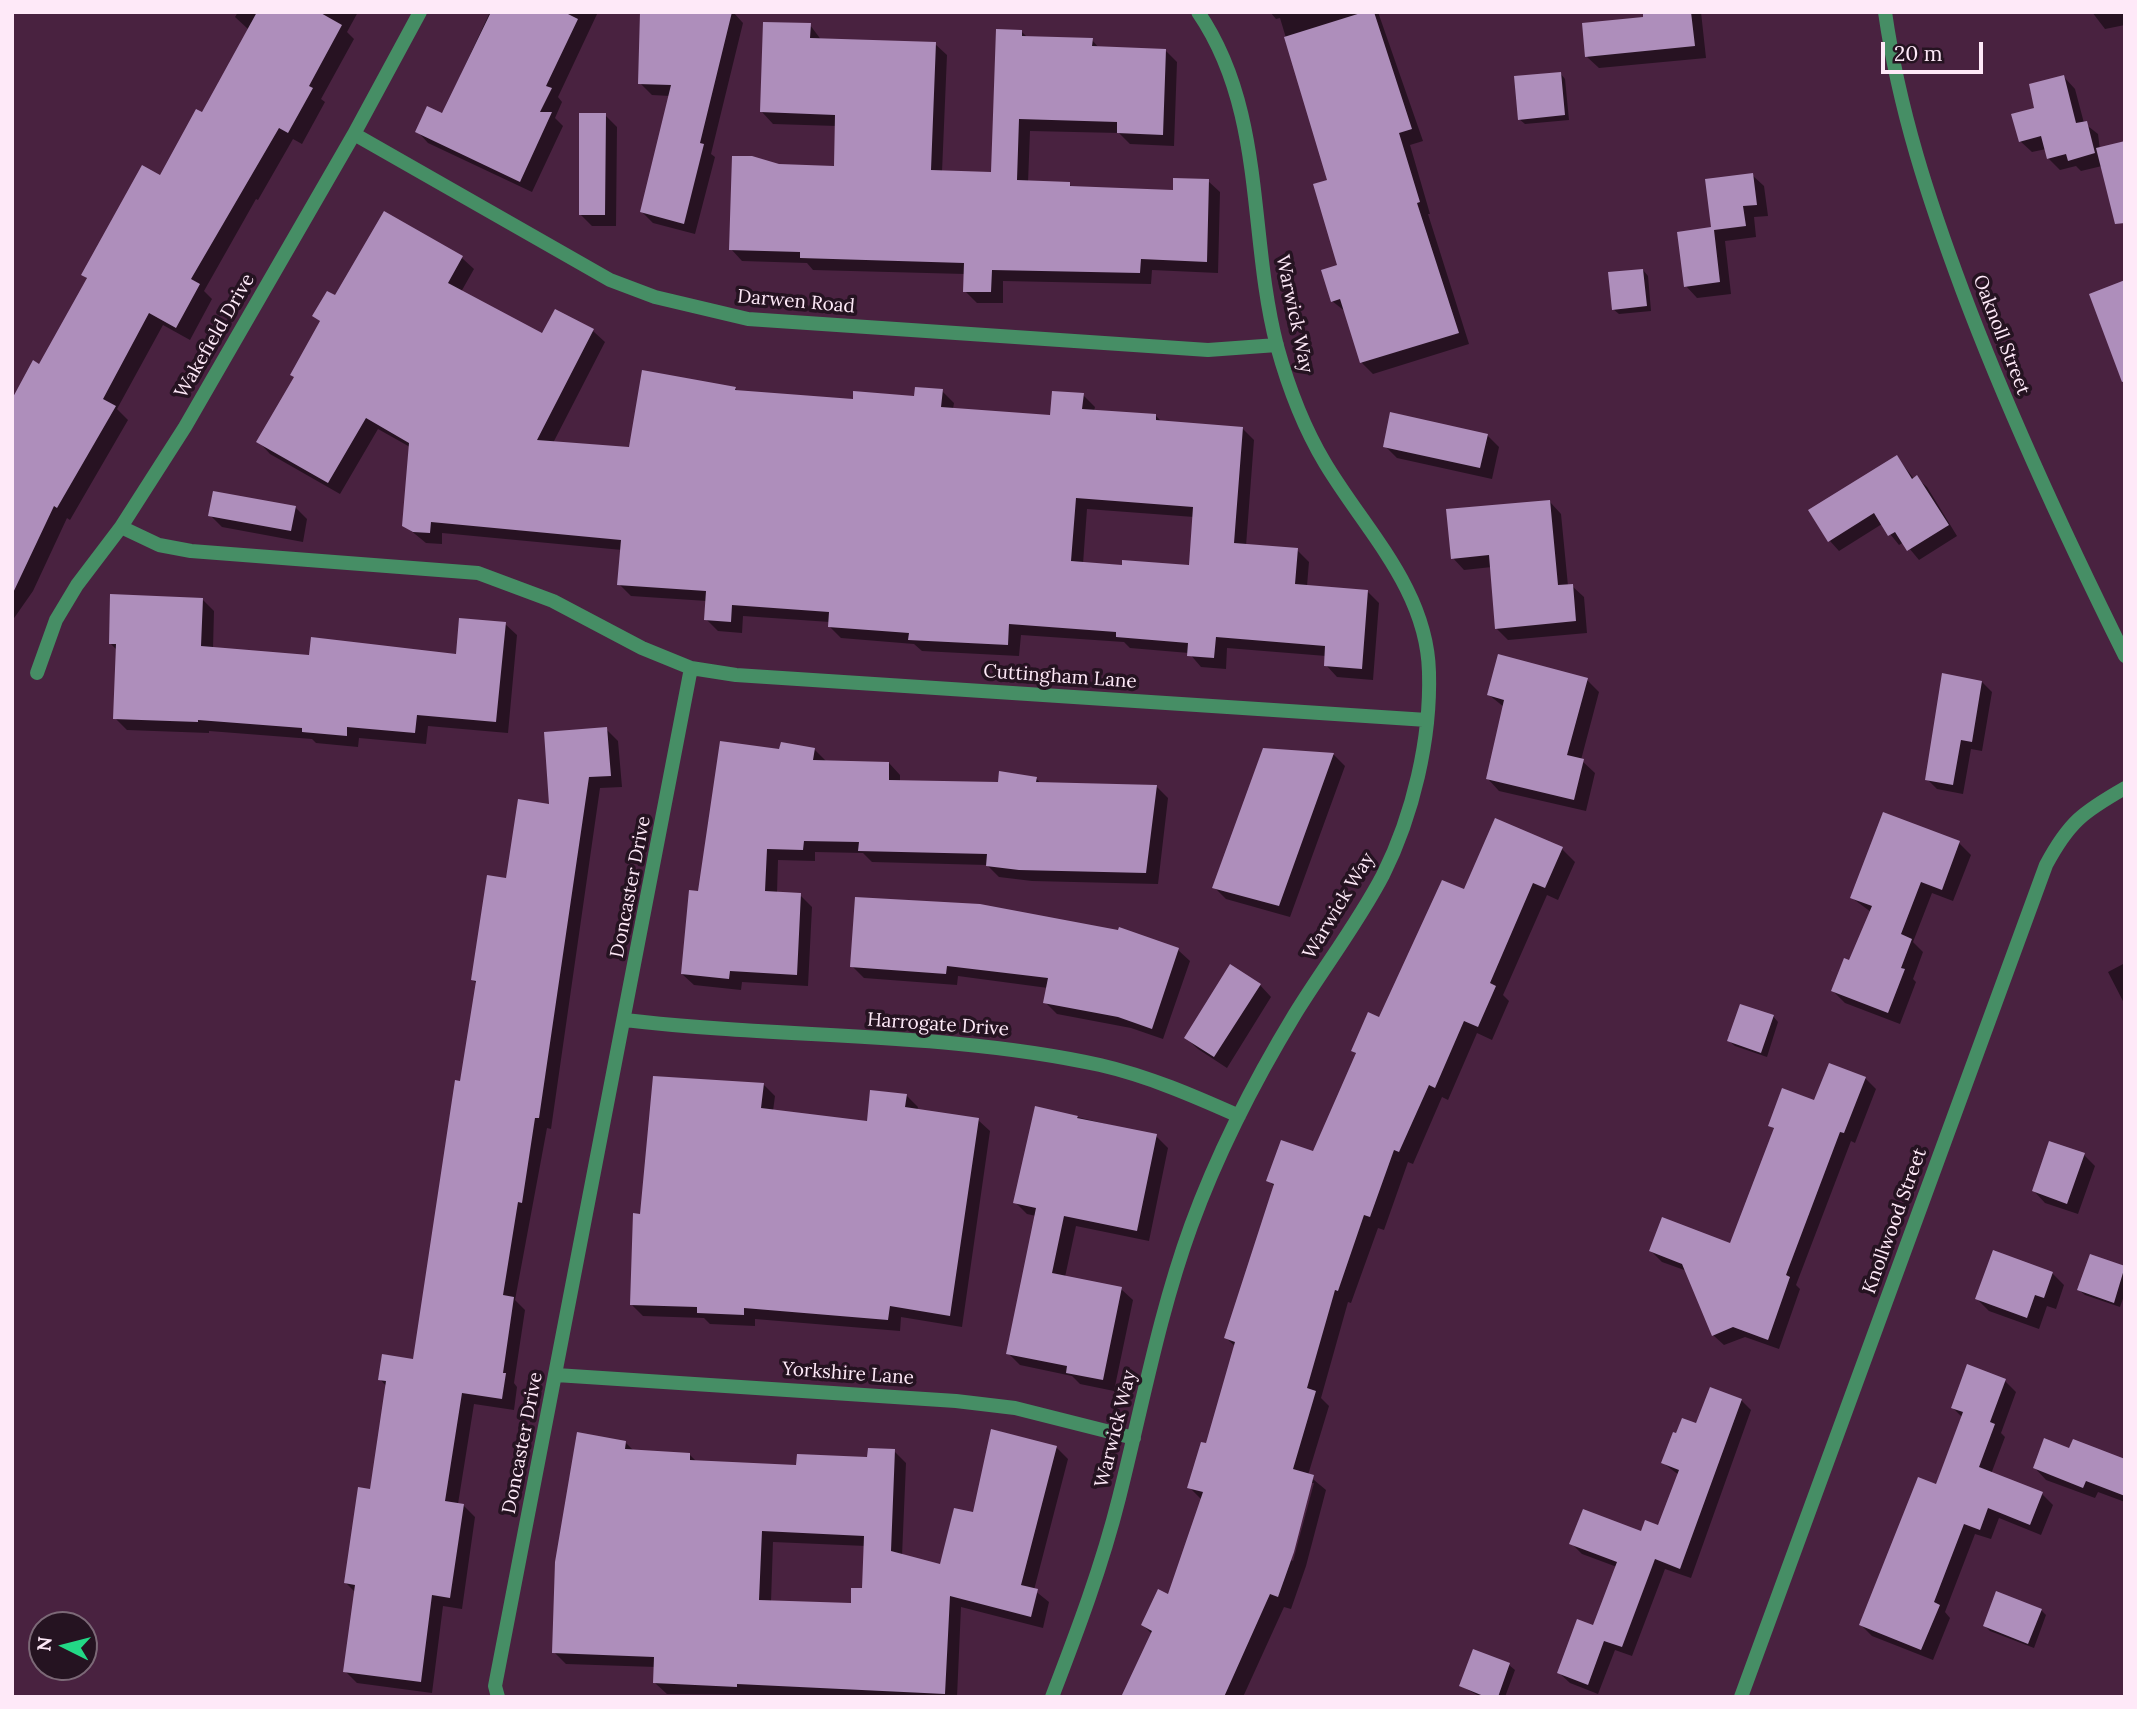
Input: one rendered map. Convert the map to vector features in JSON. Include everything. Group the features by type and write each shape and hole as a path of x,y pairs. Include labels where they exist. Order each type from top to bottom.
{"street":[{"name":"Wakefield Drive","path":"37,673 56,620 77,585 121,527 185,427 354,134 420,12"},
{"name":"Warwick Way","path":"1052,1697 1097,1572 1134,1438 1159,1331 1191,1225 1239,1116 1297,1012 1385,872 1416,785 1427,720 1429,669 1412,598 1396,568 1324,461 1289,384 1266,296 1252,163 1244,120 1221,53 1198,12"},
{"name":"Oaknoll Street","path":"1885,12 1902,106 1918,167 1942,237 2015,423 2125,656"},
{"name":"Darwen Road","path":"354,134 610,280 655,297 708,312 795,323 1208,350 1277,345"},
{"path":"121,527 159,545 191,551 478,573 553,601 642,648 691,668"},
{"name":"Cuttingham Lane","path":"691,668 782,678 1427,720"},
{"name":"Doncaster Drive","path":"498,1697 495,1686 691,668"},
{"name":"Knollwood Street","path":"1741,1697 2046,865 2062,834 2080,816 2125,788"},
{"name":"Harrogate Drive","path":"625,1020 1042,1054 1103,1066 1145,1078 1239,1116"},
{"name":"Yorkshire Lane","path":"556,1375 956,1401 1015,1408 1134,1438"}],"building":[{"path":"257,12 319,12 342,25 309,86 313,88 288,133 279,128 191,279 200,284 176,328 149,313 103,399 116,406 57,508 54,506 12,595 12,399 33,360 39,364 87,278 81,275 142,165 160,175 196,109 202,112"},
{"path":"491,12 564,12 578,19 546,86 552,88 540,112 552,112 520,182 415,132 427,106 442,113"},
{"path":"640,12 732,12 700,143 704,144 684,224 640,212 671,85 638,84"},
{"path":"1364,12 1374,12 1412,129 1399,133 1420,202 1417,203 1459,333 1360,363 1340,299 1331,302 1321,270 1337,265 1313,184 1327,180 1284,37"},
{"path":"1643,12 1691,12 1695,46 1585,57 1582,23 1643,17"},
{"path":"763,22 811,23 810,38 936,42 931,170 991,172 996,29 1022,30 1022,36 1093,38 1092,46 1166,49 1163,135 1117,133 1117,122 1019,119 1017,180 1070,182 1070,186 1173,190 1173,178 1209,179 1207,262 1141,259 1140,273 992,270 991,292 963,292 964,263 800,258 800,252 729,250 732,156 752,156 779,164 834,166 835,115 760,112"},
{"path":"1561,72 1565,115 1518,120 1514,76"},
{"path":"2064,75 2076,123 2087,121 2095,153 2068,161 2066,154 2047,159 2041,136 2019,142 2011,114 2034,108 2029,84"},
{"path":"579,113 606,113 605,215 579,215"},
{"path":"2125,141 2125,223 2115,224 2096,148"},
{"path":"1753,173 1757,205 1743,206 1746,226 1714,230 1720,282 1684,287 1677,232 1711,227 1705,179"},
{"path":"384,211 463,256 448,283 542,333 555,309 594,329 537,440 629,447 642,370 736,387 735,390 853,399 853,391 914,396 915,387 943,389 941,407 1050,415 1052,391 1084,393 1082,409 1156,414 1156,420 1243,427 1234,543 1298,548 1295,584 1368,590 1362,669 1324,666 1325,646 1216,637 1214,658 1187,656 1188,643 1116,637 1116,632 1009,624 1008,645 908,640 909,633 828,627 829,612 732,605 731,622 704,620 706,591 617,585 621,540 431,522 430,533 413,532 402,526 409,443 366,418 328,483 256,442 294,377 290,375 320,321 312,316 327,291 335,295","holes":["1076,498 1193,507 1189,565 1122,560 1122,565 1071,561"]},
{"path":"1643,269 1647,306 1612,310 1608,272"},
{"path":"2125,280 2125,381 2122,382 2089,294"},
{"path":"1390,412 1488,434 1480,468 1383,447"},
{"path":"1897,455 1912,479 1917,475 1949,525 1907,551 1895,532 1888,536 1874,513 1828,542 1808,510"},
{"path":"213,491 296,506 291,531 208,516"},
{"path":"1550,500 1558,585 1573,584 1576,621 1495,629 1489,555 1451,559 1446,509"},
{"path":"110,594 203,598 201,646 309,655 311,637 456,654 459,618 506,622 496,722 417,715 415,733 347,727 347,736 302,732 302,728 198,720 113,719 116,644 109,644"},
{"path":"1498,654 1588,678 1567,755 1584,759 1574,800 1486,779 1504,700 1487,695"},
{"path":"1942,673 1982,681 1972,742 1961,740 1953,785 1925,780"},
{"path":"607,727 611,776 589,777 539,1118 535,1118 522,1203 518,1202 503,1295 514,1297 502,1399 462,1393 445,1501 464,1504 450,1598 432,1595 421,1682 343,1672 355,1585 344,1583 358,1487 370,1489 386,1381 378,1380 382,1354 413,1359 455,1080 460,1081 476,981 471,980 487,875 506,878 518,799 549,804 544,732"},
{"path":"720,741 779,749 781,742 815,748 813,760 889,762 889,780 998,782 999,771 1037,777 1036,782 1157,785 1146,873 1019,870 986,866 987,854 858,851 859,842 804,841 803,850 767,849 765,891 801,893 797,975 730,971 729,979 681,974 689,890 698,891"},
{"path":"1263,748 1334,753 1279,906 1212,888"},
{"path":"1883,812 1960,841 1942,890 1921,882 1901,934 1912,939 1901,968 1905,969 1888,1013 1831,991 1844,958 1849,960 1872,906 1850,898"},
{"path":"1495,818 1563,847 1545,888 1533,883 1490,983 1496,986 1478,1027 1464,1021 1435,1088 1429,1085 1399,1152 1394,1150 1370,1217 1364,1215 1338,1291 1335,1290 1307,1388 1316,1391 1293,1469 1314,1475 1294,1552 1278,1597 1270,1594 1224,1697 1121,1697 1152,1631 1141,1625 1158,1589 1168,1594 1203,1492 1187,1488 1201,1442 1206,1443 1235,1342 1224,1338 1274,1184 1266,1181 1281,1140 1313,1151 1356,1053 1351,1051 1368,1012 1379,1017 1442,880 1464,889"},
{"path":"855,897 980,904 1118,930 1119,927 1179,948 1152,1029 1118,1017 1043,1003 1048,978 947,966 946,974 850,967"},
{"path":"1230,964 1261,984 1214,1057 1184,1038"},
{"path":"1740,1004 1774,1015 1761,1053 1727,1041"},
{"path":"1829,1063 1866,1077 1844,1133 1840,1132 1786,1275 1790,1277 1768,1340 1733,1327 1712,1336 1682,1264 1649,1251 1662,1217 1730,1243 1774,1128 1768,1126 1782,1088 1814,1100"},
{"path":"653,1076 764,1083 761,1108 867,1121 870,1090 907,1094 905,1107 979,1118 950,1316 890,1306 888,1320 744,1308 744,1315 697,1313 697,1307 630,1305 633,1213 640,1214"},
{"path":"1035,1106 1078,1116 1077,1118 1157,1134 1137,1231 1064,1216 1052,1273 1122,1287 1103,1380 1066,1373 1067,1366 1006,1354 1036,1208 1013,1203"},
{"path":"2049,1141 2085,1153 2067,1204 2032,1191"},
{"path":"1993,1250 2053,1272 2044,1298 2035,1295 2027,1318 1975,1299"},
{"path":"2090,1254 2125,1266 2114,1303 2077,1290"},
{"path":"1967,1364 2006,1379 1990,1422 1995,1424 1979,1467 2043,1492 2030,1525 1988,1508 1980,1530 1964,1524 1934,1602 1940,1605 1921,1650 1859,1625 1918,1477 1936,1484 1963,1412 1951,1408"},
{"path":"1710,1387 1742,1399 1680,1569 1655,1559 1622,1647 1604,1641 1588,1685 1557,1673 1577,1619 1593,1625 1617,1562 1569,1544 1583,1509 1641,1531 1645,1520 1658,1525 1679,1470 1661,1463 1673,1432 1676,1433 1682,1418 1696,1423"},
{"path":"991,1429 1057,1446 1021,1585 1038,1589 1031,1617 950,1596 945,1694 737,1684 737,1687 653,1683 654,1657 552,1653 555,1562 577,1432 626,1441 625,1449 690,1453 690,1460 796,1465 797,1454 867,1457 868,1448 895,1449 891,1551 940,1564 954,1508 973,1512","holes":["762,1531 864,1536 862,1588 851,1588 851,1603 759,1600"]},
{"path":"2044,1438 2069,1448 2073,1439 2125,1459 2125,1496 2086,1481 2083,1488 2033,1468"},
{"path":"1996,1591 2042,1609 2028,1644 1983,1626"},
{"path":"1473,1649 1510,1663 1498,1697 1486,1697 1459,1686"}]}
